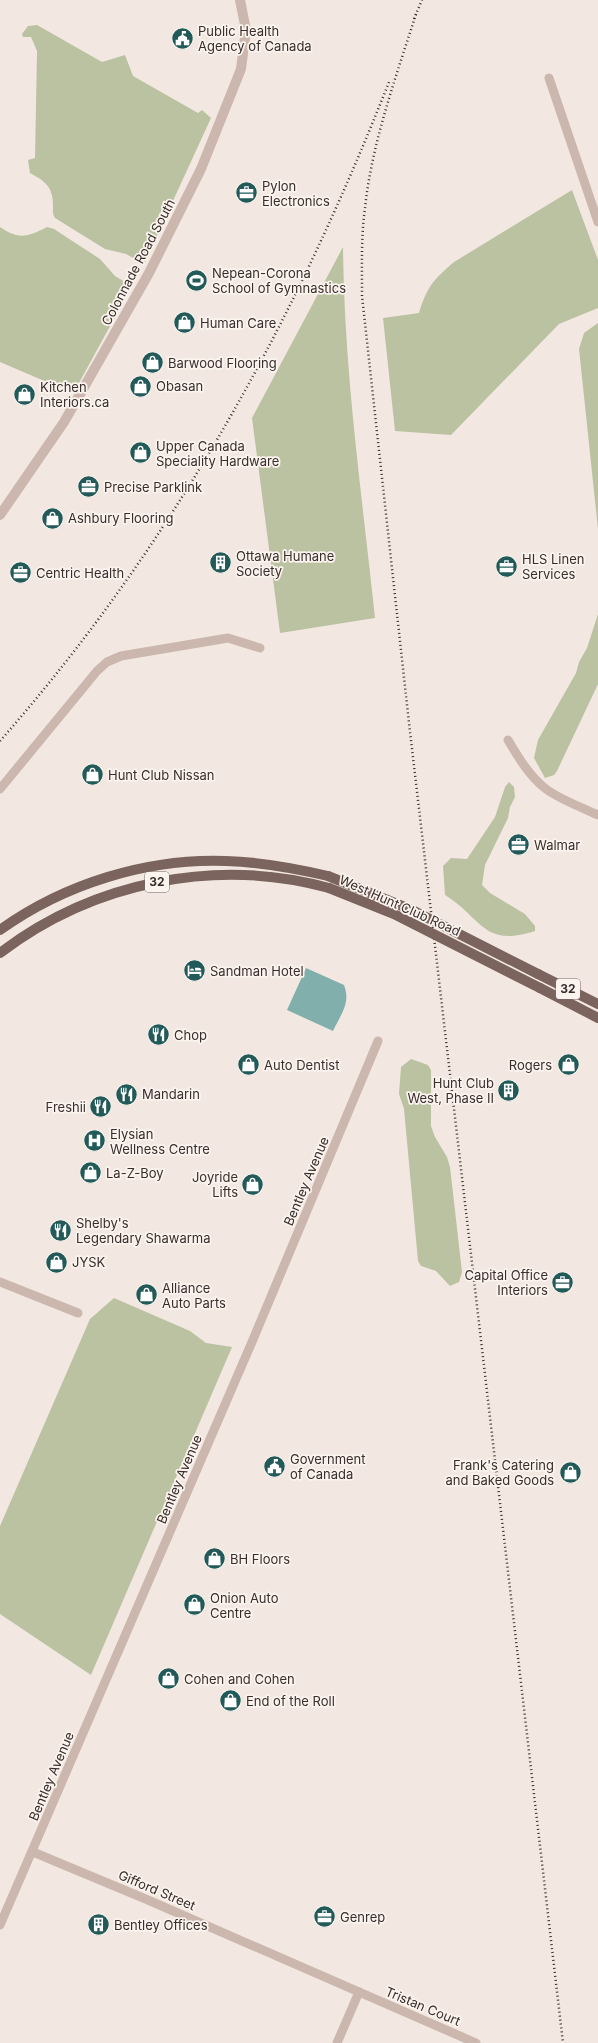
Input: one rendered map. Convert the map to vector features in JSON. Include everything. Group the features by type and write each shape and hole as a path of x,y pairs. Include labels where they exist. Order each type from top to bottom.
{"main road":[{"name":"West Hunt Club Road","path":"0,930 47,901 79,887 127,872 189,862 245,862 290,868 328,876 366,890 412,910 598,1004"},
{"name":"West Hunt Club Road","path":"0,953 29,933 74,908 101,897 143,884 190,877 238,875 278,878 329,888 394,914 598,1018"}],"street":[{"name":"Colonnade Road South","path":"1,510 64,422 149,273 201,168 241,69 246,30 240,0"},
{"path":"549,78 598,222"},
{"path":"0,789 107,662 120,656 228,638 260,648"},
{"path":"508,740 522,762 546,789 565,800 598,815"},
{"name":"Bentley Avenue","path":"0,1925 33,1852 252,1342 378,1041"},
{"path":"0,1282 78,1313"},
{"name":"Gifford Street","path":"33,1852 359,1992"},
{"path":"337,2043 359,1992"},
{"name":"Tristan Court","path":"359,1992 476,2043"}],"green space":[{"path":"37,25 102,62 125,55 133,76 198,113 202,110 211,118 144,264 126,254 105,249 55,218 53,215 53,199 50,189 44,182 30,173 28,160 35,158 37,51 31,37 23,37 22,34 28,26"},
{"path":"572,190 598,260 598,308 559,324 451,435 395,431 383,318 419,313 432,284 454,262"},
{"path":"0,227 13,234 24,236 47,227 54,229 100,259 115,276 132,286 74,392 70,392 0,362"},
{"path":"343,247 344,293 350,386 375,618 280,633 252,418"},
{"path":"598,323 598,529 579,349 584,333"},
{"path":"598,614 598,684 557,771 554,775 545,778 534,758 538,740 576,673 579,662 587,648"},
{"path":"509,782 514,787 515,797 510,807 508,818 485,865 482,885 490,893 525,914 535,926 535,931 518,935 504,936 493,933 484,928 445,895 443,866 451,858 467,859 495,817 505,787"},
{"path":"411,1059 428,1065 431,1070 431,1126 435,1137 447,1157 450,1167 462,1272 459,1282 450,1286 436,1271 421,1266 418,1261 404,1109 399,1094 401,1067"},
{"path":"114,1298 190,1331 206,1343 232,1347 91,1675 0,1614 0,1526 90,1319"}],"water":[{"path":"306,968 344,985 346,991 346,1003 333,1031 287,1010"}],"railway":[{"path":"414,19 422,0"},
{"path":"416,14 379,134 368,183 363,230 362,296 409,723 563,2043"},
{"path":"0,741 62,666 120,589 174,510 223,429 269,345 312,260 352,172 389,82"}],"place":[{"name":"Public Health Agency of Canada","path":"183,38"},
{"name":"Pylon Electronics","path":"246,193"},
{"name":"Nepean-Corona School of Gymnastics","path":"196,280"},
{"name":"Human Care","path":"184,323"},
{"name":"Barwood Flooring","path":"153,363"},
{"name":"Obasan","path":"140,386"},
{"name":"Kitchen Interiors.ca","path":"24,394"},
{"name":"Upper Canada Speciality Hardware","path":"141,453"},
{"name":"Precise Parklink","path":"88,487"},
{"name":"Ashbury Flooring","path":"52,518"},
{"name":"Ottawa Humane Society","path":"221,563"},
{"name":"HLS Linen Services","path":"507,566"},
{"name":"Centric Health","path":"21,573"},
{"name":"Hunt Club Nissan","path":"92,775"},
{"name":"Walmar","path":"518,845"},
{"name":"Sandman Hotel","path":"194,971"},
{"name":"Chop","path":"159,1035"},
{"name":"Auto Dentist","path":"249,1065"},
{"name":"Rogers","path":"568,1065"},
{"name":"Hunt Club West, Phase II","path":"509,1090"},
{"name":"Mandarin","path":"126,1094"},
{"name":"Freshii","path":"101,1107"},
{"name":"Elysian Wellness Centre","path":"94,1141"},
{"name":"La-Z-Boy","path":"90,1173"},
{"name":"Joyride Lifts","path":"253,1184"},
{"name":"Shelby's Legendary Shawarma","path":"60,1230"},
{"name":"JYSK","path":"56,1262"},
{"name":"Capital Office Interiors","path":"563,1282"},
{"name":"Alliance Auto Parts","path":"147,1295"},
{"name":"Government of Canada","path":"274,1466"},
{"name":"Frank's Catering and Baked Goods","path":"570,1472"},
{"name":"BH Floors","path":"215,1559"},
{"name":"Onion Auto Centre","path":"194,1605"},
{"name":"Cohen and Cohen","path":"169,1679"},
{"name":"End of the Roll","path":"231,1701"},
{"name":"Genrep","path":"325,1917"},
{"name":"Bentley Offices","path":"98,1925"}]}
